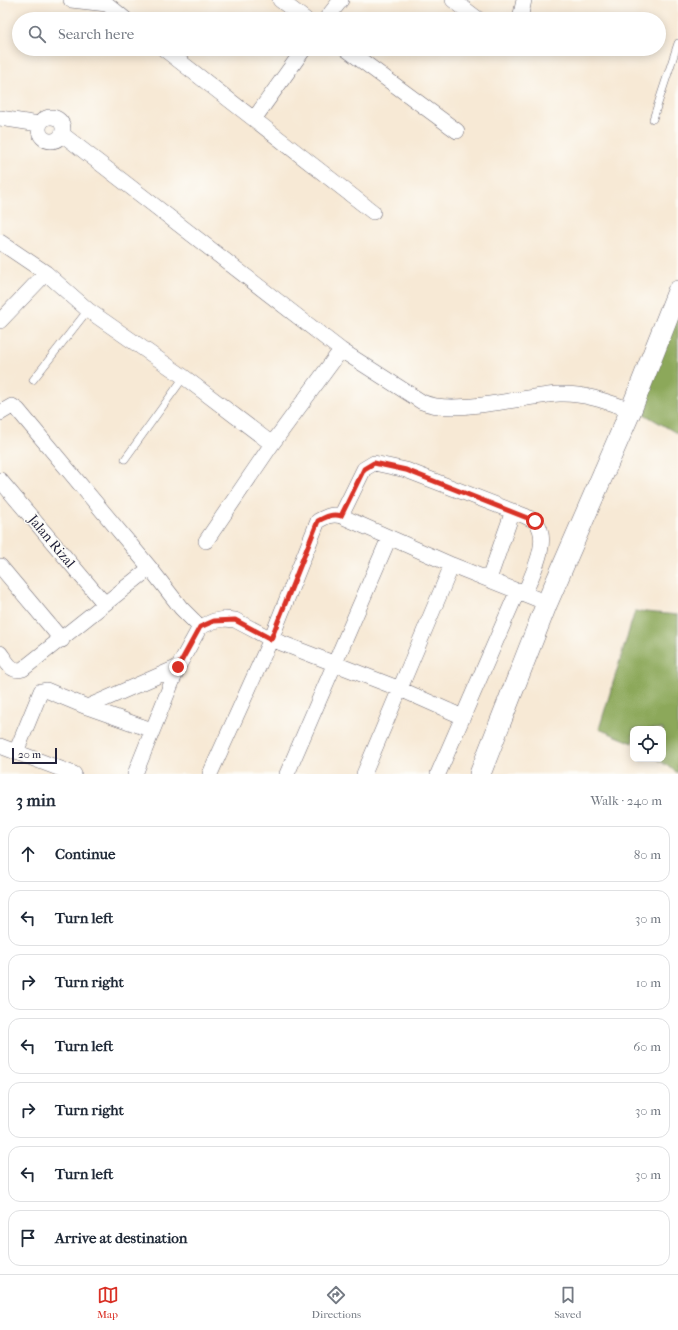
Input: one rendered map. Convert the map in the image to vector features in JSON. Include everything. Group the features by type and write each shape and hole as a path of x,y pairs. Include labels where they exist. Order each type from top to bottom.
{"main road":[{"path":"480,774 547,603 631,410 678,291"}],"street":[{"path":"71,0 107,2 118,12"},
{"path":"280,0 296,12"},
{"path":"332,12 341,0"},
{"path":"453,0 469,12"},
{"path":"521,12 524,0"},
{"path":"173,56 373,212"},
{"path":"254,119 299,56"},
{"path":"355,56 457,131"},
{"path":"0,118 39,124 46,117 56,117 62,124 62,134 341,350 431,406 455,407 560,394 590,396 631,410"},
{"path":"0,242 46,273 88,310 184,377 272,444"},
{"path":"0,321 46,273"},
{"path":"206,541 272,444 341,350"},
{"path":"0,414 12,406 18,410 150,568 181,608 198,624"},
{"path":"341,516 364,469 374,463 406,470 535,521 542,546 438,774"},
{"name":"Jalan Rizal","path":"0,480 104,603"},
{"path":"489,580 514,512"},
{"path":"210,774 271,639 318,521 326,516 336,514 452,565 547,603"},
{"path":"287,774 389,538"},
{"path":"364,774 452,565"},
{"path":"0,566 62,640"},
{"path":"0,654 12,669 18,671 23,669 62,640 104,603 150,568"},
{"path":"198,624 219,620 235,620 271,639 400,689 463,717"},
{"path":"135,774 178,667 198,624"},
{"path":"87,707 178,667"},
{"path":"16,752 41,691 46,690 87,707 152,730"},
{"path":"0,746 74,774"}],"lane":[{"path":"653,119 678,43"},
{"path":"33,380 88,310"},
{"path":"125,459 184,377"}],"green space":[{"path":"678,298 678,434 639,411"},
{"path":"635,611 678,615 678,773 662,762 666,762 666,726 630,726 630,742 599,729"}],"route":[{"path":"178,667 200,627 214,621 225,619 235,620 271,639 318,521 326,516 336,514 341,516 364,469 368,465 374,463 406,470 535,521"}]}
